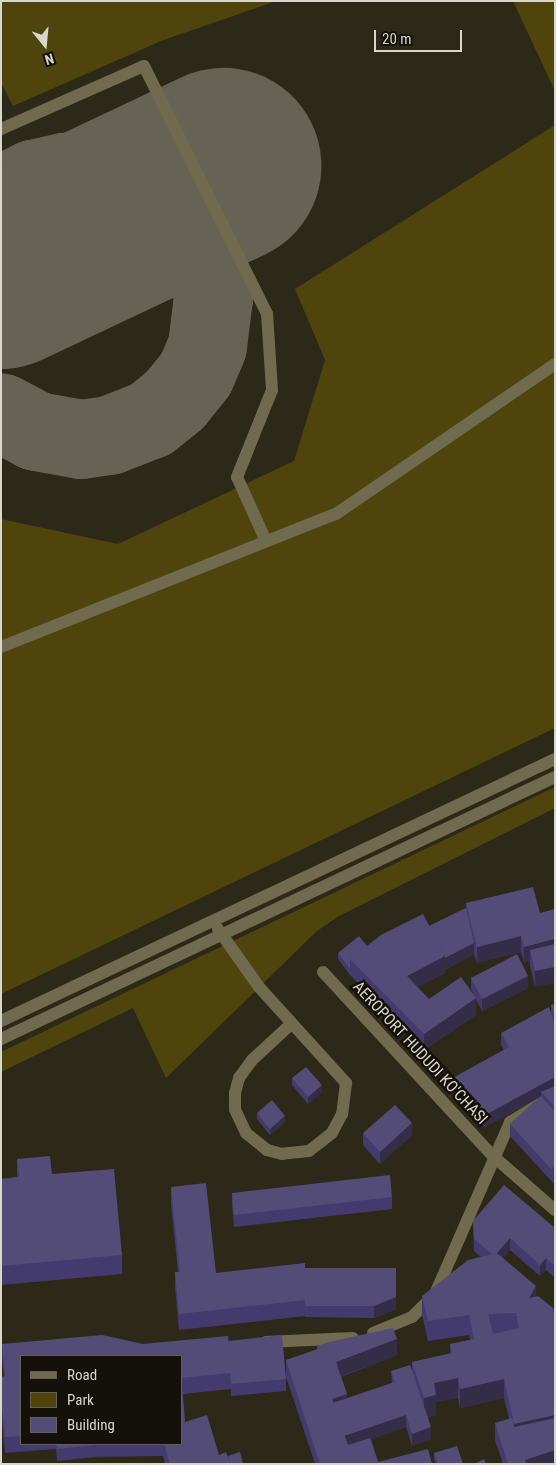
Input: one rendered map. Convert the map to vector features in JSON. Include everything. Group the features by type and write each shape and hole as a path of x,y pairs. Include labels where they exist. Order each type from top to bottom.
{"street":[{"path":"1,129 144,66 267,314 272,390 237,477 266,542"},
{"path":"1,647 336,514 555,364"},
{"path":"1,1021 555,759"},
{"path":"1,1040 555,777"},
{"path":"214,920 221,935 291,1024 346,1082 342,1114 332,1133 309,1150 282,1154 267,1150 246,1133 235,1109 235,1093 239,1078 252,1060 291,1024"},
{"name":"AEROPORT HUDUDI KO'CHASI","path":"323,972 493,1156 555,1210"},
{"path":"257,1342 346,1340 385,1331 412,1317 435,1294 493,1156 510,1122 555,1095"}],"green space":[{"path":"1,1 276,1 161,41 13,106 1,83"},
{"path":"513,1 555,1 555,91"},
{"path":"555,125 555,728 1,994 1,519 118,544 294,461 325,360 295,289"},
{"path":"555,787 555,808 339,916 317,931 166,1078 133,1008 1,1072 1,1052"}],"building":[{"path":"533,887 540,913 555,909 555,939 524,947 521,936 477,947 466,903"},
{"path":"466,908 474,943 445,958 429,926"},
{"path":"423,914 445,956 407,976 429,999 461,977 476,998 424,1034 350,959 381,935"},
{"path":"359,936 367,946 350,959 350,969 338,953"},
{"path":"555,944 555,967 535,971 530,950"},
{"path":"517,954 528,976 482,999 471,978"},
{"path":"555,1004 555,1019 551,1005"},
{"path":"549,1007 555,1025 555,1077 485,1115 451,1079 509,1047 501,1033"},
{"path":"306,1067 322,1085 308,1097 292,1078"},
{"path":"555,1086 555,1107 541,1092"},
{"path":"541,1096 555,1112 555,1163 552,1166 552,1170 510,1124"},
{"path":"272,1100 285,1116 270,1129 257,1113"},
{"path":"395,1105 412,1123 380,1152 363,1133"},
{"path":"50,1156 52,1174 114,1169 122,1255 1,1266 1,1179 19,1177 17,1159"},
{"path":"390,1175 392,1197 234,1215 232,1193"},
{"path":"206,1183 216,1273 305,1263 305,1300 179,1314 175,1272 180,1272 171,1187"},
{"path":"504,1185 555,1228 555,1266 546,1258 540,1265 510,1238 497,1253 492,1254 474,1239 473,1221"},
{"path":"497,1253 536,1286 529,1298 538,1296 553,1308 555,1317 555,1415 514,1424 504,1379 460,1389 458,1378 434,1383 436,1395 424,1398 412,1362 452,1353 450,1344 474,1339 469,1315 428,1321 422,1296 468,1260","holes":["516,1313 519,1328 493,1334 488,1314"]},
{"path":"305,1268 396,1268 396,1297 374,1306 305,1306"},
{"path":"393,1328 397,1339 336,1362 347,1394 332,1399 348,1445 370,1438 378,1462 428,1449 432,1464 320,1464 286,1360 318,1349 317,1346 329,1342"},
{"path":"102,1335 143,1344 228,1336 231,1373 182,1378 182,1355 20,1355 20,1436 5,1437 1,1396 1,1377 5,1376 2,1344"},
{"path":"282,1335 286,1379 231,1384 228,1341"},
{"path":"410,1365 431,1427 412,1434 406,1415 344,1436 333,1403 395,1382 391,1371"},
{"path":"182,1389 185,1422 207,1415 219,1455 226,1452 230,1464 170,1464 164,1445 182,1445"},
{"path":"512,1418 514,1427 555,1418 555,1450 525,1460 526,1464 508,1464 495,1423"},
{"path":"56,1445 95,1445 57,1449"},
{"path":"457,1446 463,1464 438,1464 434,1453"},
{"path":"240,1452 243,1464 230,1464 228,1456"},
{"path":"484,1459 486,1464 474,1464"}],"taxiway":[{"path":"1,195 33,179 64,172 108,176 149,190 172,208 193,234 207,265 213,297 207,346 195,374 175,399 150,419 109,435 81,439 36,431 1,412"}],"runway":[{"path":"1,271 223,166"}]}
